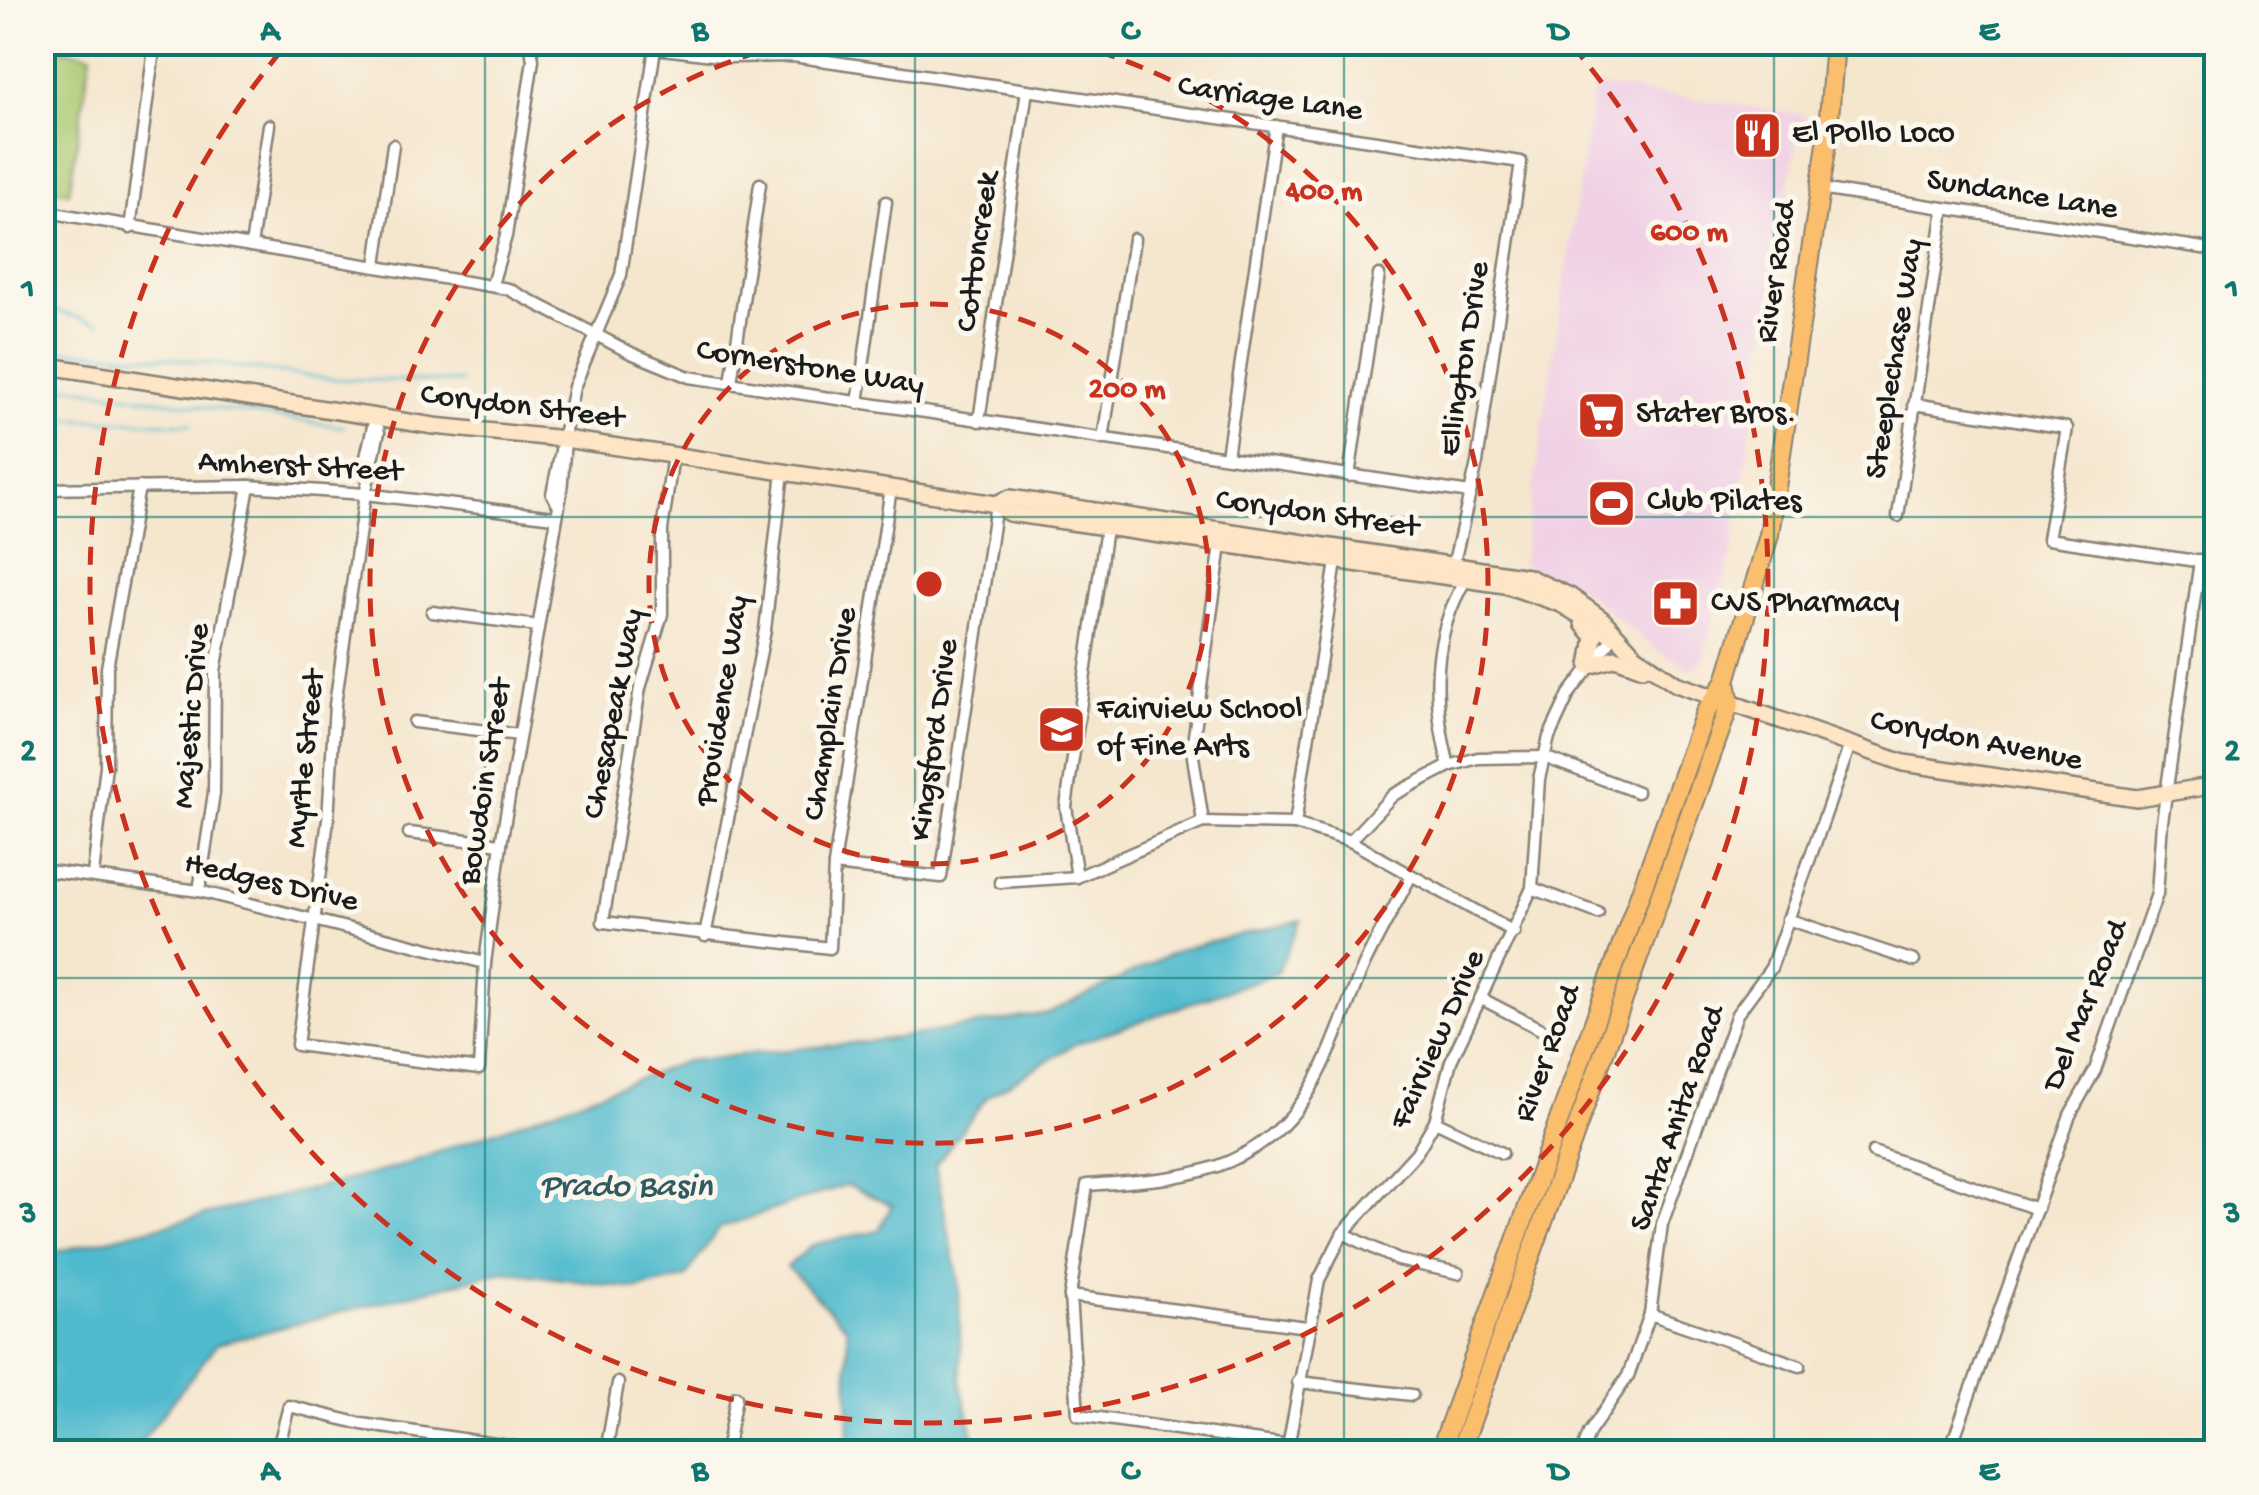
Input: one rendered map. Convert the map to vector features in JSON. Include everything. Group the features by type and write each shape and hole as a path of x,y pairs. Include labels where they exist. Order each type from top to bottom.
{"main road":[{"name":"River Road","path":"1460,1452 1720,700 1769,536 1820,189 1836,42"},
{"name":"Corydon Street","path":"42,366 891,488 996,504 1009,513 1530,591 1561,604 1614,636 1656,673 1720,700"},
{"name":"Corydon Street","path":"996,504 1010,498 1454,562 1545,584 1602,619 1614,636"},
{"path":"1561,604 1594,637 1589,666 1616,658 1656,673"},
{"name":"River Road","path":"1440,1452 1720,700"},
{"name":"Corydon Avenue","path":"1720,700 1850,745 1944,771 2111,796 2167,795 2216,785"}],"street":[{"path":"130,228 155,42"},
{"path":"492,285 506,236 533,60 530,42"},
{"name":"Carriage Lane","path":"655,48 729,57 793,56 1521,162"},
{"name":"Bowdoin Street","path":"478,1069 485,963 557,503 552,494 574,388 621,275 655,48"},
{"name":"Cottoncreek","path":"980,421 1027,90"},
{"path":"251,246 269,125"},
{"path":"1227,456 1276,126"},
{"path":"376,265 393,145"},
{"name":"Ellington Drive","path":"1454,562 1470,494 1521,162"},
{"path":"732,383 760,184"},
{"name":"Sundance Lane","path":"1820,189 2216,250"},
{"path":"858,402 886,202"},
{"name":"Steeplechase Way","path":"1898,516 1944,209"},
{"name":"Cornerstone Way","path":"42,211 492,285 523,295 689,377 1470,494"},
{"path":"1103,439 1134,239"},
{"path":"1349,476 1379,275"},
{"path":"1914,404 2068,428 2048,539 2216,564"},
{"name":"Myrtle Street","path":"376,417 368,430 363,470 368,478 336,705 314,919 296,1045 478,1069"},
{"name":"Chesapeak Way","path":"673,456 662,530 662,614 640,688 604,922 704,936"},
{"name":"Providence Way","path":"704,936 765,630 783,472"},
{"name":"Amherst Street","path":"42,489 249,486 366,494 554,517"},
{"name":"Majestic Drive","path":"200,891 214,793 215,672 249,486"},
{"path":"93,874 106,766 107,668 139,487"},
{"name":"Champlain Drive","path":"704,936 830,948 834,865 891,488"},
{"name":"Kingsford Drive","path":"834,865 942,877 996,504"},
{"path":"1077,876 1066,807 1106,528"},
{"path":"1203,822 1192,750 1221,545"},
{"name":"Del Mar Road","path":"1949,1452 2070,1115 2096,1070 2157,894 2200,561"},
{"path":"1295,824 1336,562"},
{"name":"Corydon Street","path":"1396,569 1404,564 1440,569 1454,562 1468,580"},
{"path":"1430,575 1443,588 1446,612 1437,678 1441,736 1449,766"},
{"path":"1446,612 1460,585 1468,580"},
{"path":"432,612 538,626"},
{"name":"Fairview Drive","path":"1288,1449 1307,1327 1319,1280 1343,1233 1417,1152 1435,1121 1451,1062 1532,888 1544,758 1557,718 1589,666 1614,636"},
{"path":"414,722 519,735"},
{"name":"Santa Anita Road","path":"1582,1452 1589,1433 1628,1376 1650,1314 1662,1224 1737,1014 1771,968 1850,745"},
{"path":"1350,842 1393,795 1449,766 1504,755 1544,758 1637,792"},
{"path":"1000,882 1077,876 1203,822 1295,824 1350,842 1514,932"},
{"path":"409,833 501,844"},
{"name":"Hedges Drive","path":"42,870 200,891 485,963"},
{"path":"1288,1449 1078,1415 1070,1296 1086,1185 1166,1179 1231,1161 1286,1124 1328,1065 1365,964 1411,876"},
{"path":"1532,888 1598,913"},
{"path":"1787,920 1914,961"},
{"path":"1482,1000 1550,1034"},
{"path":"1435,1121 1502,1152"},
{"path":"1874,1152 2037,1209"},
{"path":"1343,1233 1398,1260 1458,1273"},
{"path":"1070,1296 1307,1327"},
{"path":"1650,1314 1800,1366"},
{"path":"1298,1382 1412,1395"},
{"path":"606,1452 618,1384"},
{"path":"726,1452 736,1396"},
{"path":"277,1452 288,1406 362,1424 550,1452"}],"shaded area":[{"path":"1594,85 1807,115 1798,127 1731,556 1702,662 1691,669 1655,649 1581,589 1522,564"}],"green space":[{"path":"43,47 91,54 69,192 43,188"}],"water":[{"name":"Prado Basin","path":"1301,920 1277,973 1075,1044 987,1097 935,1165 959,1282 961,1384 977,1452 849,1452 847,1328 787,1267 812,1245 879,1230 892,1205 846,1185 719,1228 685,1278 637,1289 503,1271 217,1344 133,1452 43,1452 43,1255 395,1168 686,1061 897,1038 1049,1013 1181,949"}],"waterway":[{"path":"42,76 51,92 54,114 50,157 42,163"},
{"path":"42,307 100,324"},
{"path":"42,349 169,358 331,379 461,382"},
{"path":"42,383 343,427"},
{"path":"42,418 191,424"}],"place":[{"name":"El Pollo Loco","path":"1757,135"},
{"name":"Stater Bros.","path":"1601,415"},
{"name":"Club Pilates","path":"1612,503"},
{"name":"CVS Pharmacy","path":"1676,604"},
{"name":"Fairview School of Fine Arts","path":"1062,729"}]}
